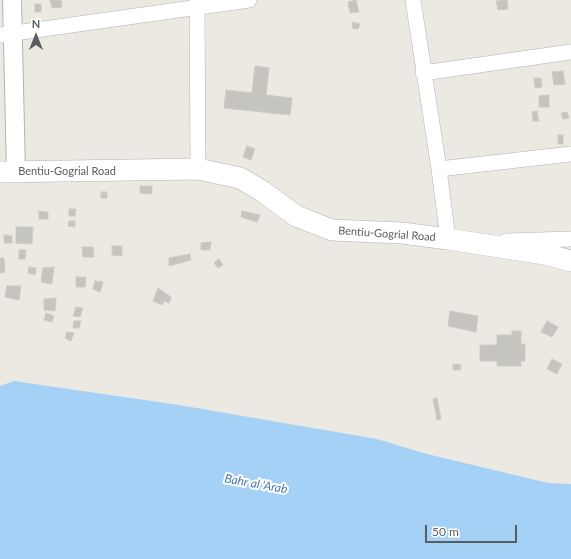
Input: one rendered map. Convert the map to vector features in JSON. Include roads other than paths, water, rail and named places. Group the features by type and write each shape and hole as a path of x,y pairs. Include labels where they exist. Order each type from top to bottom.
{"main road":[{"name":"Bentiu-Gogrial Road","path":"8,171 198,169 240,178 262,191 296,216 332,230 402,233 448,238 545,254 571,261"}],"street":[{"path":"8,171 6,34 12,0"},
{"path":"6,34 198,4 249,0"},
{"path":"413,0 448,238"},
{"path":"198,4 198,169"},
{"path":"423,73 571,52"},
{"path":"439,169 571,154"},
{"path":"477,242 571,239"}],"water":[{"name":"Bahr al 'Arab","path":"14,381 179,405 377,439 427,454 548,483 571,484 571,559 0,559 0,386"}]}
